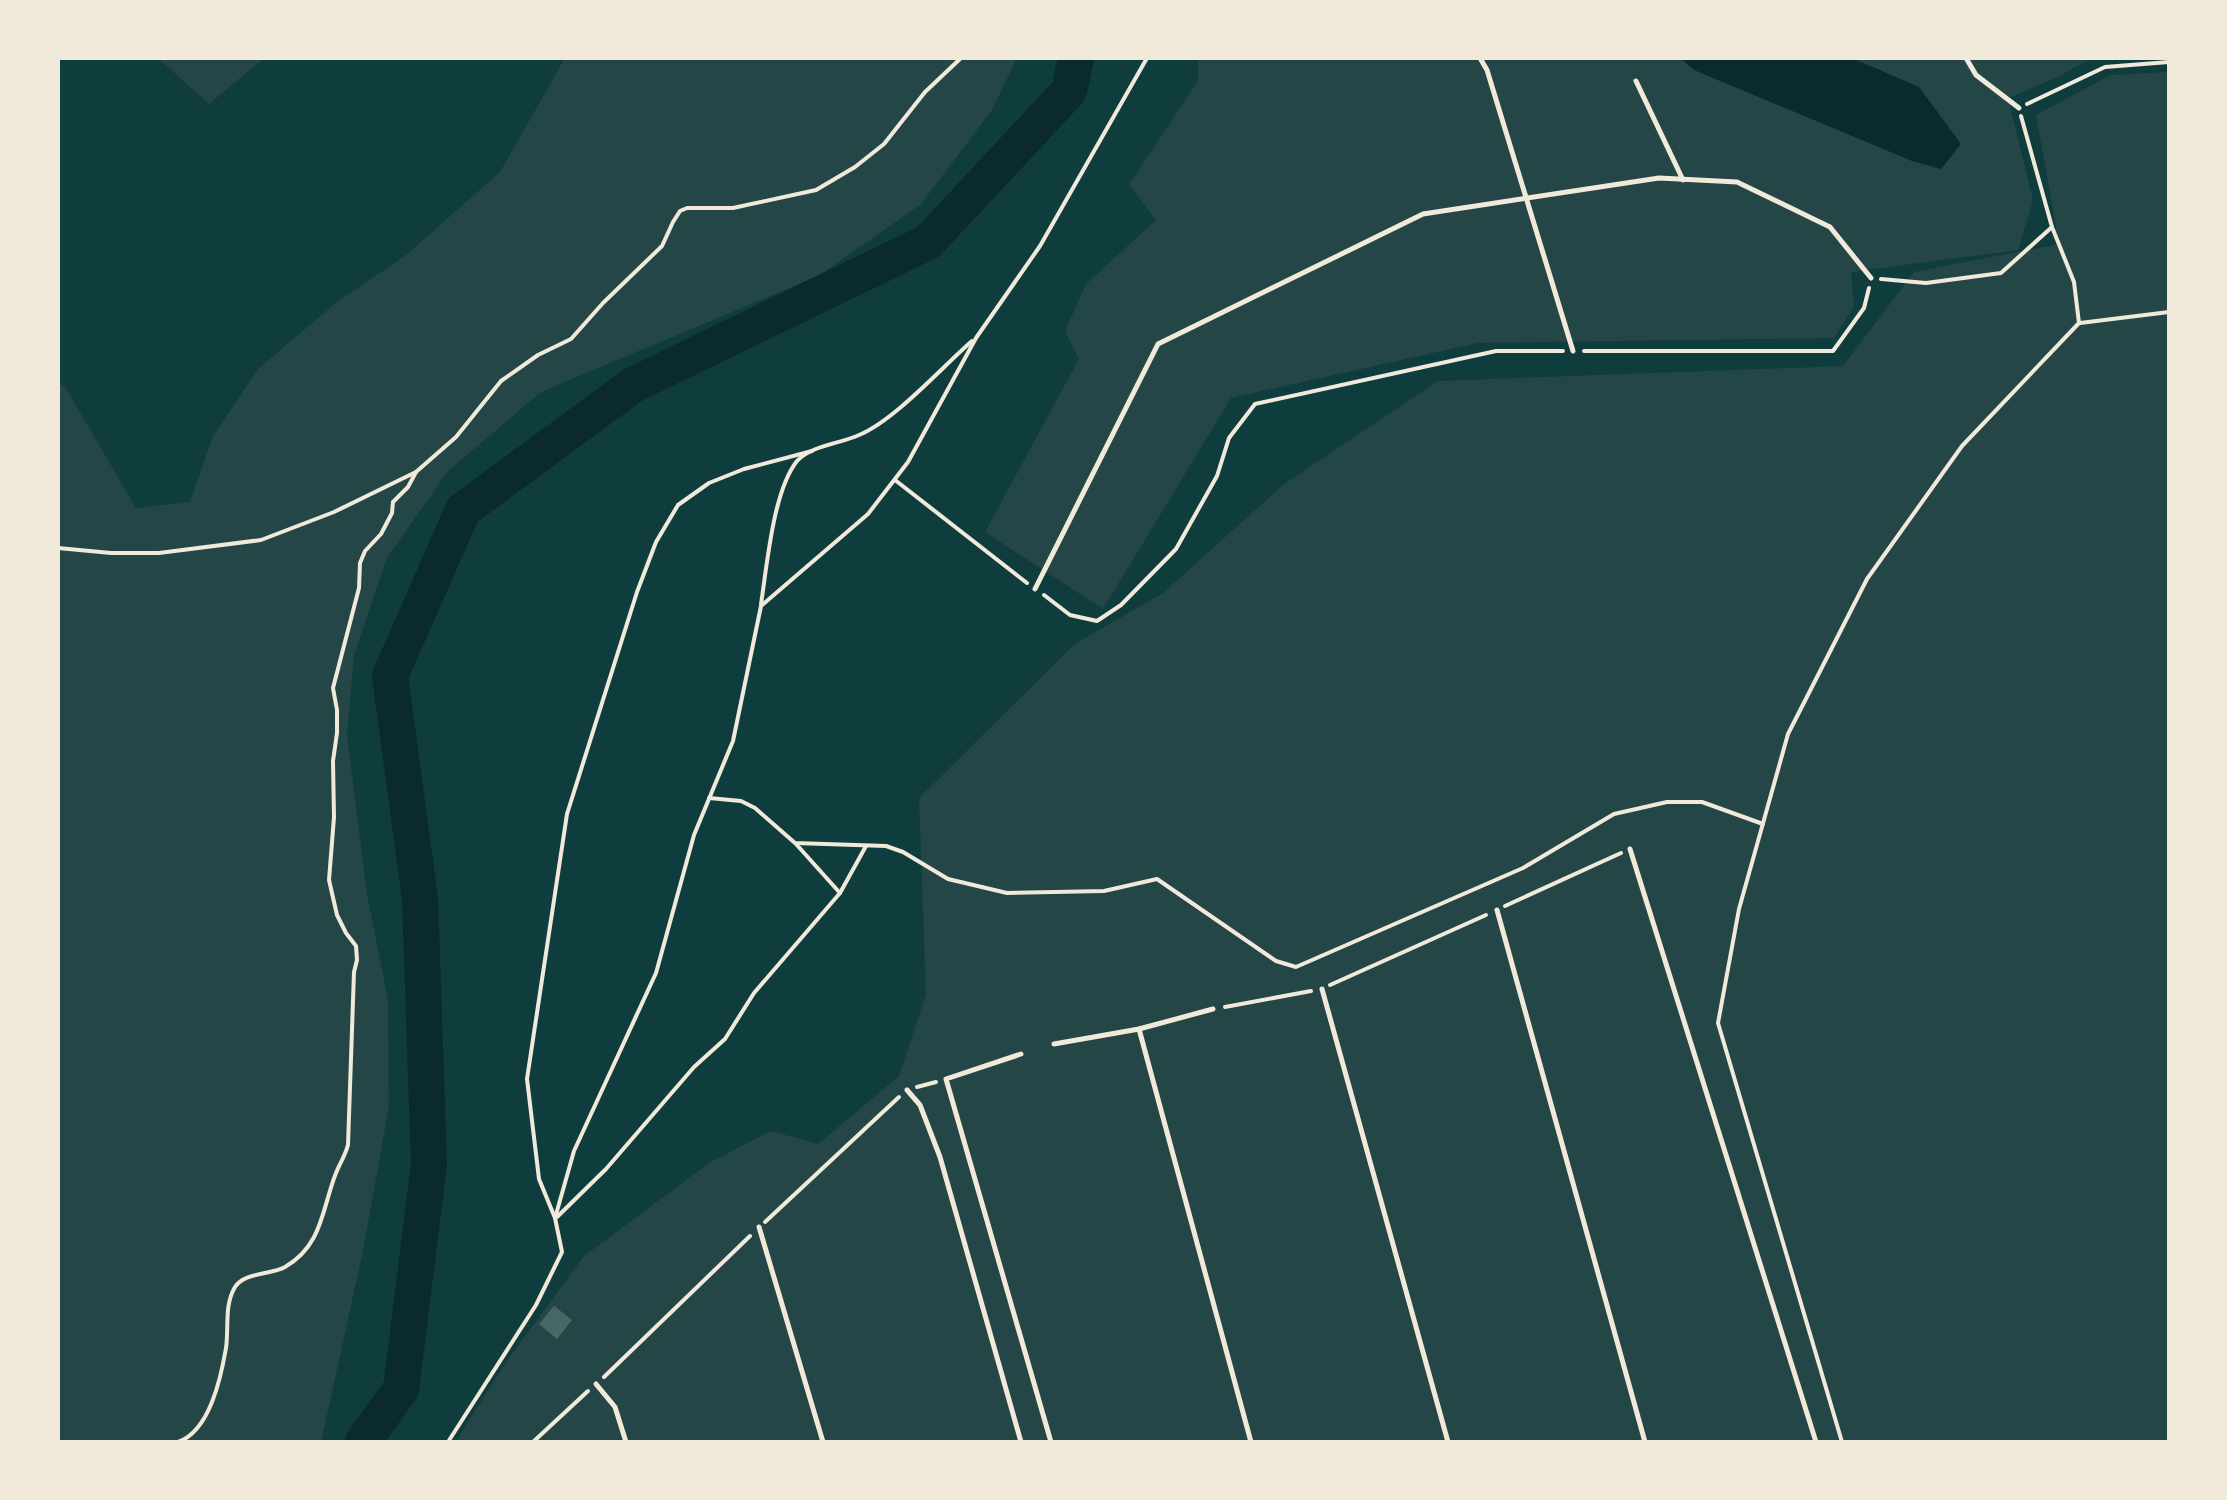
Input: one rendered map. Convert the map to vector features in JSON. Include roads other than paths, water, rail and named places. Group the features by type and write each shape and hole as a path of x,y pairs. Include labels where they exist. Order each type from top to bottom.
{"lane":[{"path":"1480,58 1487,70 1528,198 1573,351"},
{"path":"1966,58 1976,75 2019,108"},
{"path":"1636,81 1683,180"},
{"path":"1035,589 1158,344 1423,214 1659,178 1737,182 1830,227 1871,278"},
{"path":"1630,849 1816,1442"},
{"path":"1497,910 1645,1442"},
{"path":"1322,989 1448,1442"},
{"path":"1054,1044 1139,1029 1213,1009"},
{"path":"1139,1029 1251,1442"},
{"path":"1021,1054 946,1079 1051,1442"},
{"path":"907,1090 920,1105 940,1157 1021,1442"},
{"path":"759,1227 823,1442"},
{"path":"596,1384 615,1407 626,1442"}],"waterway":[{"path":"363,1442 401,1389 429,1164 420,899 390,676 463,510 633,385 928,242 1069,91 1076,58"}]}
